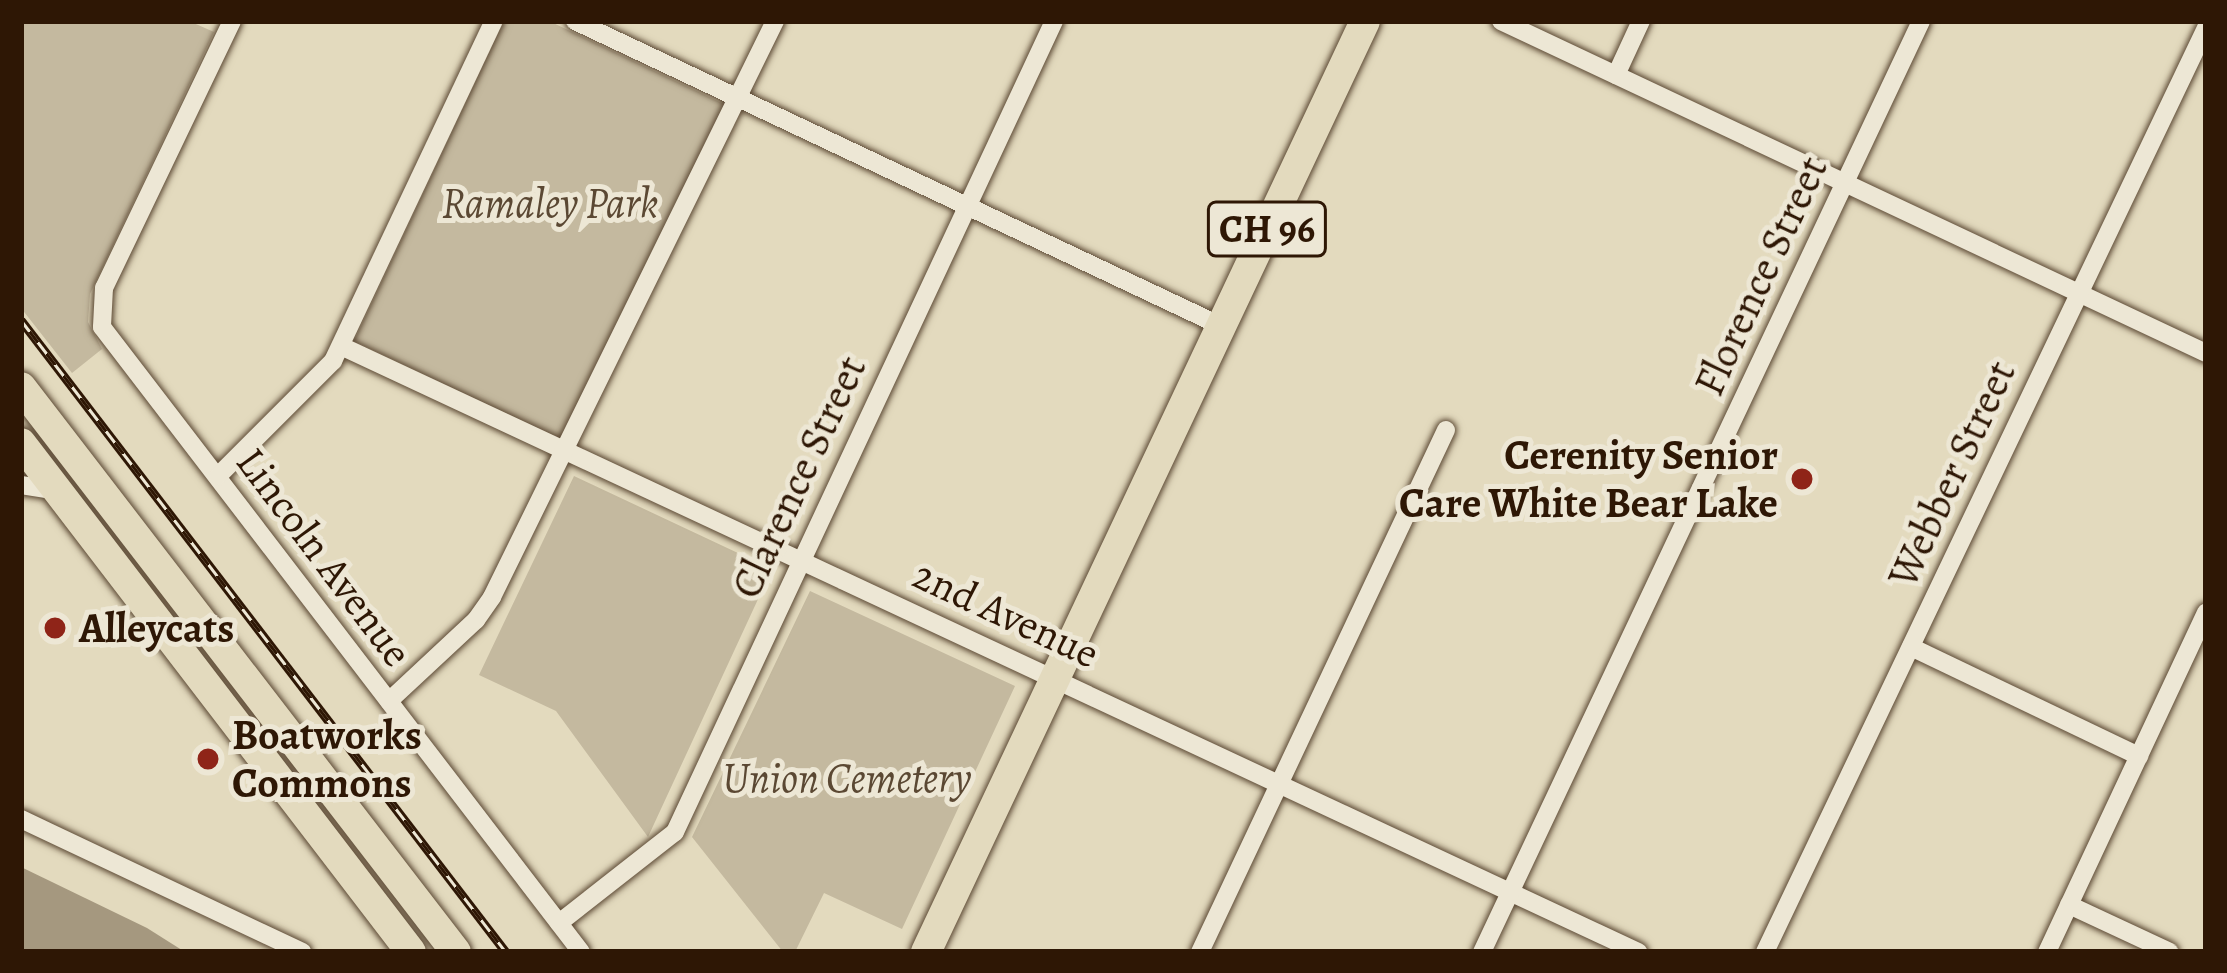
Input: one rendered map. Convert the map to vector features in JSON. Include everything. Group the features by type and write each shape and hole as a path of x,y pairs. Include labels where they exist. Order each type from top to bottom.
{"main road":[{"name":"CH 96","path":"926,952 1365,21"},
{"path":"21,387 456,952"},
{"path":"22,445 400,950"}],"street":[{"name":"Lincoln Avenue","path":"232,21 104,288 100,319 107,338 581,952"},
{"path":"218,476 333,362 494,21"},
{"path":"575,21 1221,326"},
{"path":"388,701 476,620 567,449 775,21"},
{"name":"Clarence Street","path":"559,923 675,832 1054,21"},
{"path":"1502,21 2206,353"},
{"path":"1616,75 1642,21"},
{"name":"Florence Street","path":"1482,952 1921,21"},
{"name":"Webber Street","path":"1765,952 2076,291 2206,28"},
{"name":"2nd Avenue","path":"341,346 1638,952"},
{"path":"22,445 50,425"},
{"path":"1200,952 1446,430"},
{"path":"21,485 59,491"},
{"path":"2047,952 2206,612"},
{"path":"1911,647 2139,756"},
{"path":"26,821 302,952"},
{"path":"2069,905 2170,952"}],"green space":[{"path":"21,21 189,21 214,32 90,294 88,322 102,349 72,373 21,308"},
{"name":"Ramaley Park","path":"504,21 549,21 728,106 566,442 354,341"},
{"name":"Union Cemetery","path":"574,476 772,569 648,837 556,711 479,675"},
{"name":"Union Cemetery","path":"810,591 1015,686 902,929 824,893 795,952 783,952 692,837"}],"shaded area":[{"path":"21,867 147,928 185,952 21,952"}],"railway":[{"path":"21,320 506,952"}],"place":[{"name":"Cerenity Senior Care White Bear Lake","path":"1802,479"},
{"name":"Alleycats","path":"55,628"},
{"name":"Boatworks Commons","path":"208,759"}]}
